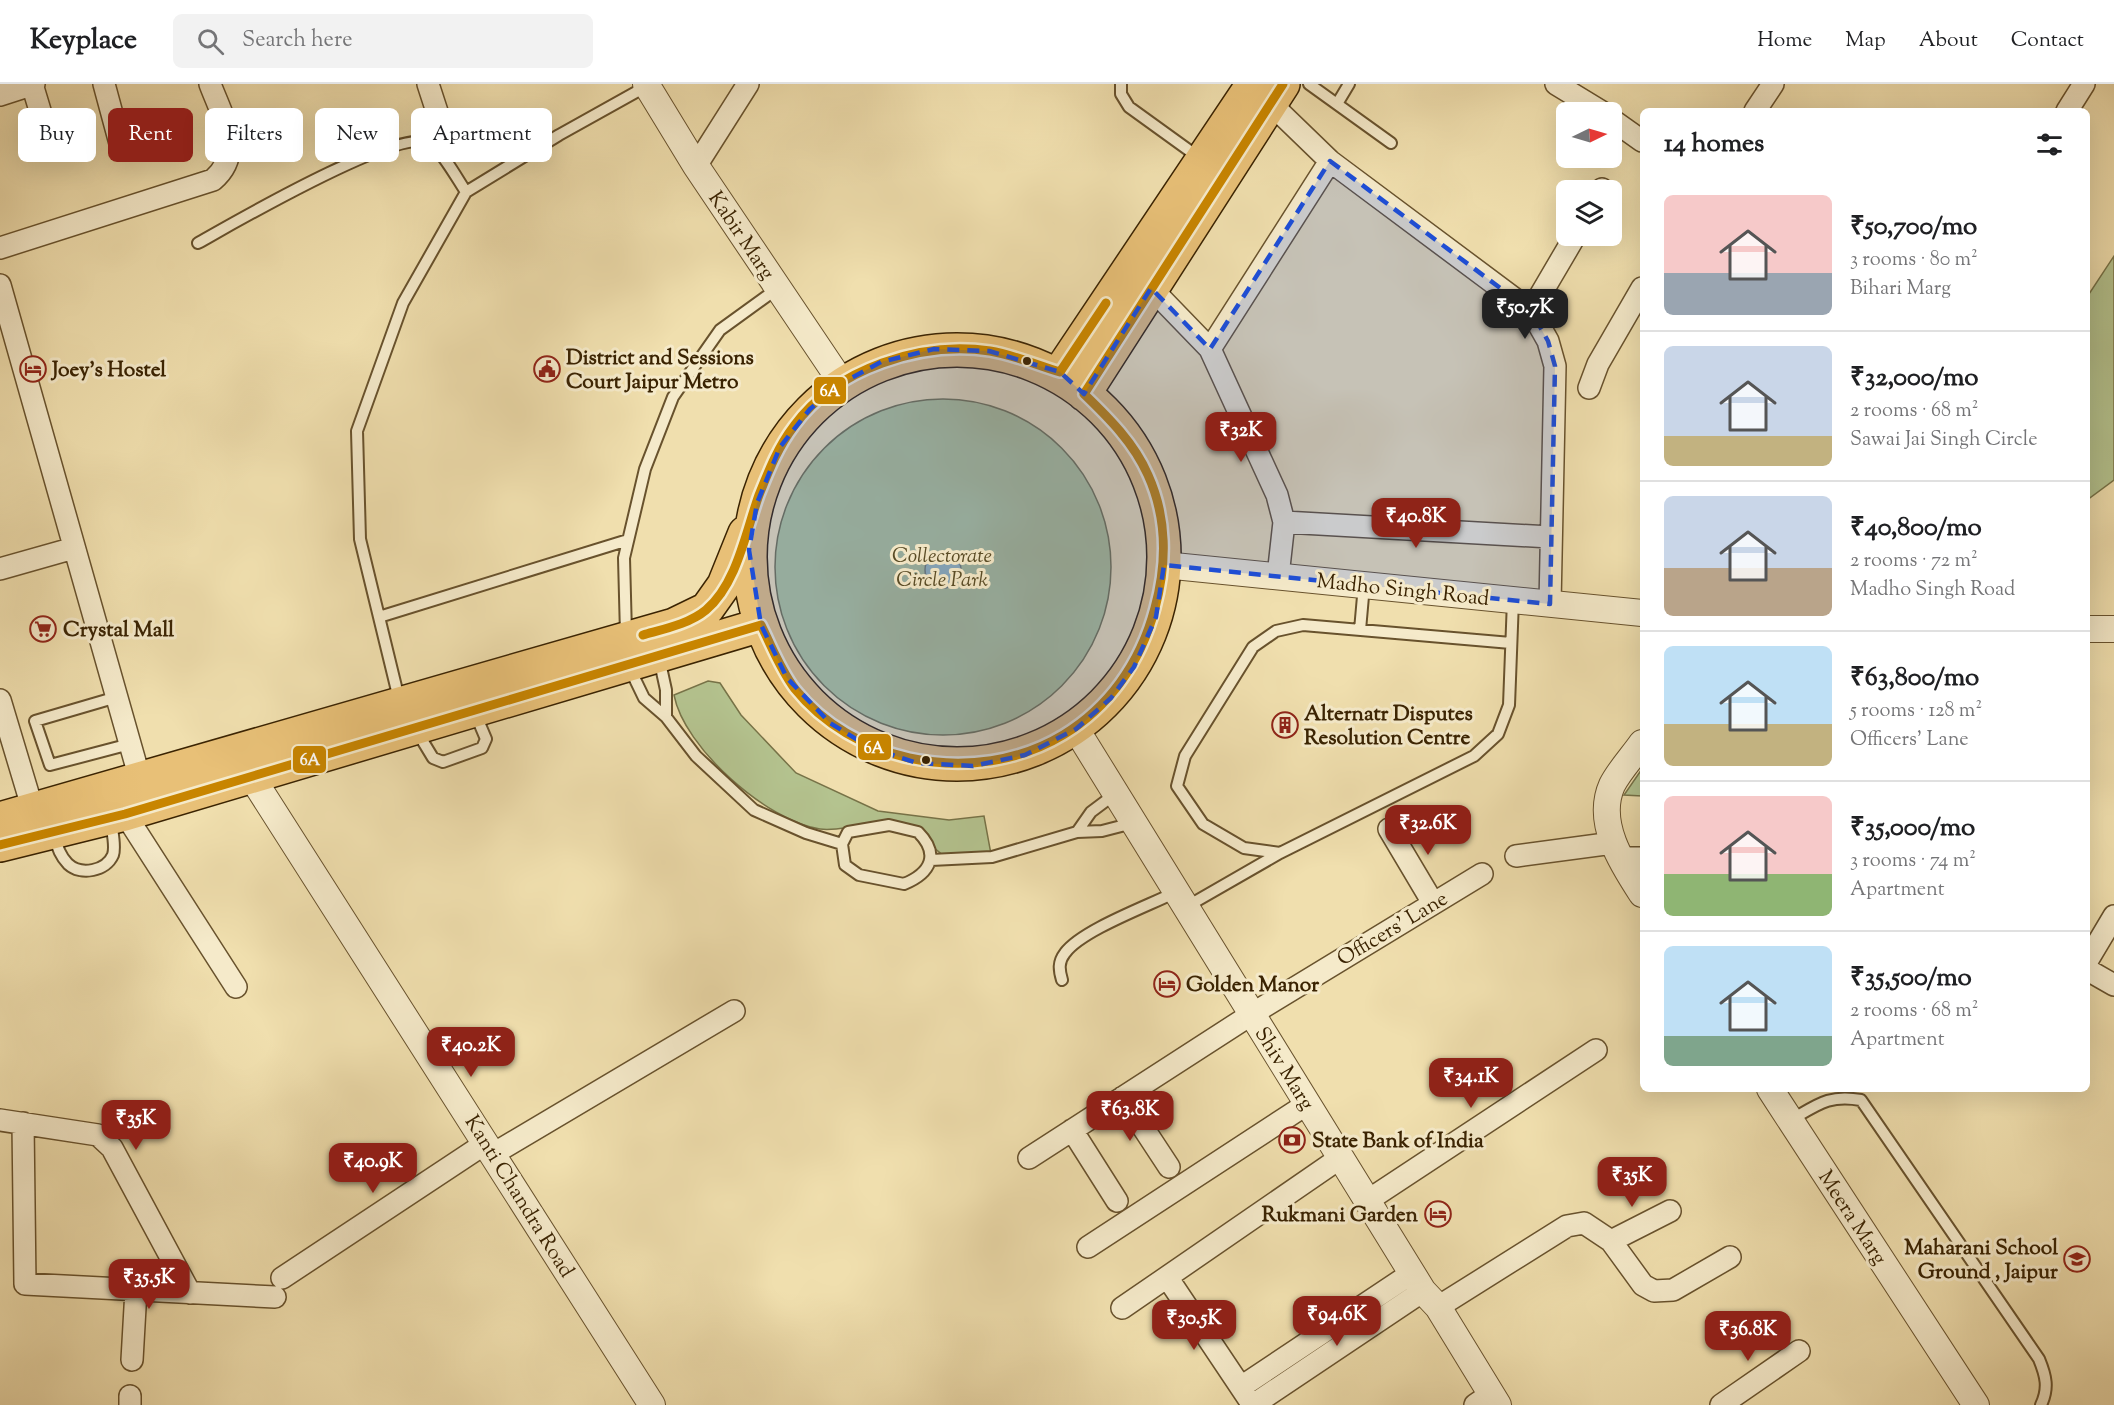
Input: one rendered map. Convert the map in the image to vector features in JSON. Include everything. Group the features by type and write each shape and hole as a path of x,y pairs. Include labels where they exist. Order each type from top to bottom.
{"main road":[{"path":"1060,372 1202,160 1269,90"},
{"path":"1084,394 1151,288 1269,90"},
{"path":"0,819 44,821 118,816 251,776 407,715 474,710 638,653 674,625 707,609 724,585 757,503 780,447 810,409 842,383 881,362 934,349 989,351 1060,372 1120,428 1148,476 1161,520 1164,565 1156,617 1134,668 1111,698 1076,729 1025,755 973,766 917,763 869,747 830,723 787,678 761,625 755,600 749,550 757,503"},
{"path":"0,846 44,821 140,779 407,715 638,653 761,625"}],"street":[{"path":"0,95 32,84 39,108"},
{"path":"104,84 110,108"},
{"path":"0,248 213,180 224,171 230,153 229,137 210,84"},
{"path":"428,84 436,108"},
{"path":"696,166 748,84"},
{"path":"1556,84 1586,102"},
{"path":"1757,108 1773,84"},
{"path":"2069,108 2084,84"},
{"name":"Kabir Marg","path":"647,85 696,166 842,383"},
{"path":"1269,90 1330,161 1531,311 1548,341 1555,366 1550,604"},
{"path":"1622,126 1640,140"},
{"path":"1210,349 1330,161"},
{"path":"1531,311 1569,246"},
{"path":"0,285 140,779"},
{"path":"1151,288 1210,349 1277,495 1284,522 1278,576"},
{"path":"1589,388 1598,364 1640,291"},
{"path":"1284,522 1551,537"},
{"path":"0,569 74,548"},
{"name":"Madho Singh Road","path":"1164,565 1640,613"},
{"path":"2090,629 2114,629"},
{"path":"0,700 44,821"},
{"name":"Shiv Marg","path":"1076,729 1424,1290 1488,1402"},
{"path":"1640,746 1612,786 1608,813 1640,889"},
{"name":"Kanti Chandra Road","path":"251,776 652,1405"},
{"path":"118,816 236,987"},
{"path":"1389,829 1433,903"},
{"path":"1516,856 1625,853"},
{"name":"Officers' Lane","path":"1029,1158 1252,1014 1482,874"},
{"path":"2090,956 2114,916"},
{"path":"2090,971 2114,986"},
{"path":"23,1123 25,1284 190,1293 279,1288 490,1148 734,1011"},
{"path":"1367,1201 1596,1050"},
{"name":"Meera Marg","path":"1772,1092 1976,1405"},
{"path":"1123,1097 1169,1167"},
{"path":"1088,1247 1307,1104"},
{"path":"0,1120 98,1135 112,1148 190,1293"},
{"path":"1072,1130 1117,1201"},
{"path":"1122,1308 1340,1158"},
{"path":"1611,1241 1670,1211"},
{"path":"1167,1277 1249,1399 1424,1290 1567,1226 1584,1223 1611,1241 1643,1285 1654,1292 1673,1290 1730,1257"},
{"path":"132,1360 136,1290"},
{"path":"1721,1405 1799,1351"}],"lane":[{"path":"1121,84 1121,94 1129,107 1202,160"},
{"path":"1309,84 1390,143"},
{"path":"1337,104 1348,84"},
{"path":"407,715 360,539 357,431 403,303 466,192 647,85"},
{"path":"198,243 352,162 408,141 420,140 432,144 466,192"},
{"path":"778,288 720,330 673,397 645,469 624,558 644,698 666,717 696,756 754,810 806,833 842,844"},
{"path":"379,617 628,540"},
{"path":"1360,630 1364,585"},
{"path":"1062,980 1059,968 1064,954 1079,940 1181,900 1474,756 1498,734 1509,705 1513,600"},
{"path":"1280,853 1244,848 1203,824 1177,786 1185,756 1253,647 1276,631 1303,625 1511,643"},
{"path":"638,653 666,690 666,717"},
{"path":"117,697 35,722 50,765 130,744"},
{"path":"1077,832 1091,812 1115,794"},
{"path":"44,821 68,864 92,871 109,861 114,853 118,816"},
{"path":"931,860 992,857 1077,832 1101,831 1134,823"},
{"path":"889,825 906,828 918,832 925,840 931,860 926,871 917,879 904,884 885,881 859,875 844,865 842,844 849,832 863,828 889,825"},
{"path":"1790,1120 1828,1099 1843,1096 1861,1100 2039,1359 2047,1392 2041,1405"}],"highlighted area":[{"path":"1330,161 1531,311 1548,341 1555,366 1550,604 1164,565 1156,617 1134,667 1111,698 1076,729 1025,755 973,766 917,763 869,747 830,723 787,678 761,625 749,550 757,503 780,447 810,409 842,383 881,362 934,349 989,351 1060,372 1084,394 1151,288 1210,349"}],"green space":[{"path":"2114,256 2114,480 2090,498 2090,292"},
{"name":"Collectorate Circle Park","path":"943,399 976,402 1007,412 1036,427 1062,448 1083,474 1098,503 1108,534 1111,567 1108,600 1098,631 1083,660 1062,686 1036,707 1007,722 976,732 943,735 910,732 879,722 850,707 824,686 803,660 788,631 778,600 775,567 778,534 788,503 803,474 824,448 850,427 879,412 910,402"},
{"path":"708,681 720,683 741,715 796,773 878,811 949,820 984,816 991,854 948,859 920,836 909,832 866,826 820,829 799,823 776,812 753,797 711,759 681,716 674,695"},
{"path":"1640,772 1640,796 1624,795"}],"water":[{"path":"943,552 956,557 961,570 956,583 943,588 930,583 925,570 930,557"}],"transit line":[{"name":"6A","path":"0,845 125,814 761,625 785,674 806,702 846,733 893,754 951,763 991,761 1029,751 1064,735 1094,712 1120,683 1140,648 1155,608 1163,558 1159,507 1148,475 1136,452 1112,422 1084,394 1283,84"},
{"name":"6A","path":"643,635 692,619 717,599 733,572 759,495 779,450 794,426 833,388 882,363 937,350 990,351 1060,372 1106,303"}],"place":[{"name":"Joey's Hostel","path":"33,369"},
{"name":"District and Sessions Court Jaipur Metro","path":"547,369"},
{"name":"Crystal Mall","path":"43,629"},
{"name":"Alternatr Disputes Resolution Centre","path":"1285,725"},
{"name":"Golden Manor","path":"1167,984"},
{"name":"State Bank of India","path":"1292,1140"},
{"name":"Rukmani Garden","path":"1438,1214"},
{"name":"Maharani School Ground , Jaipur","path":"2077,1259"}]}
